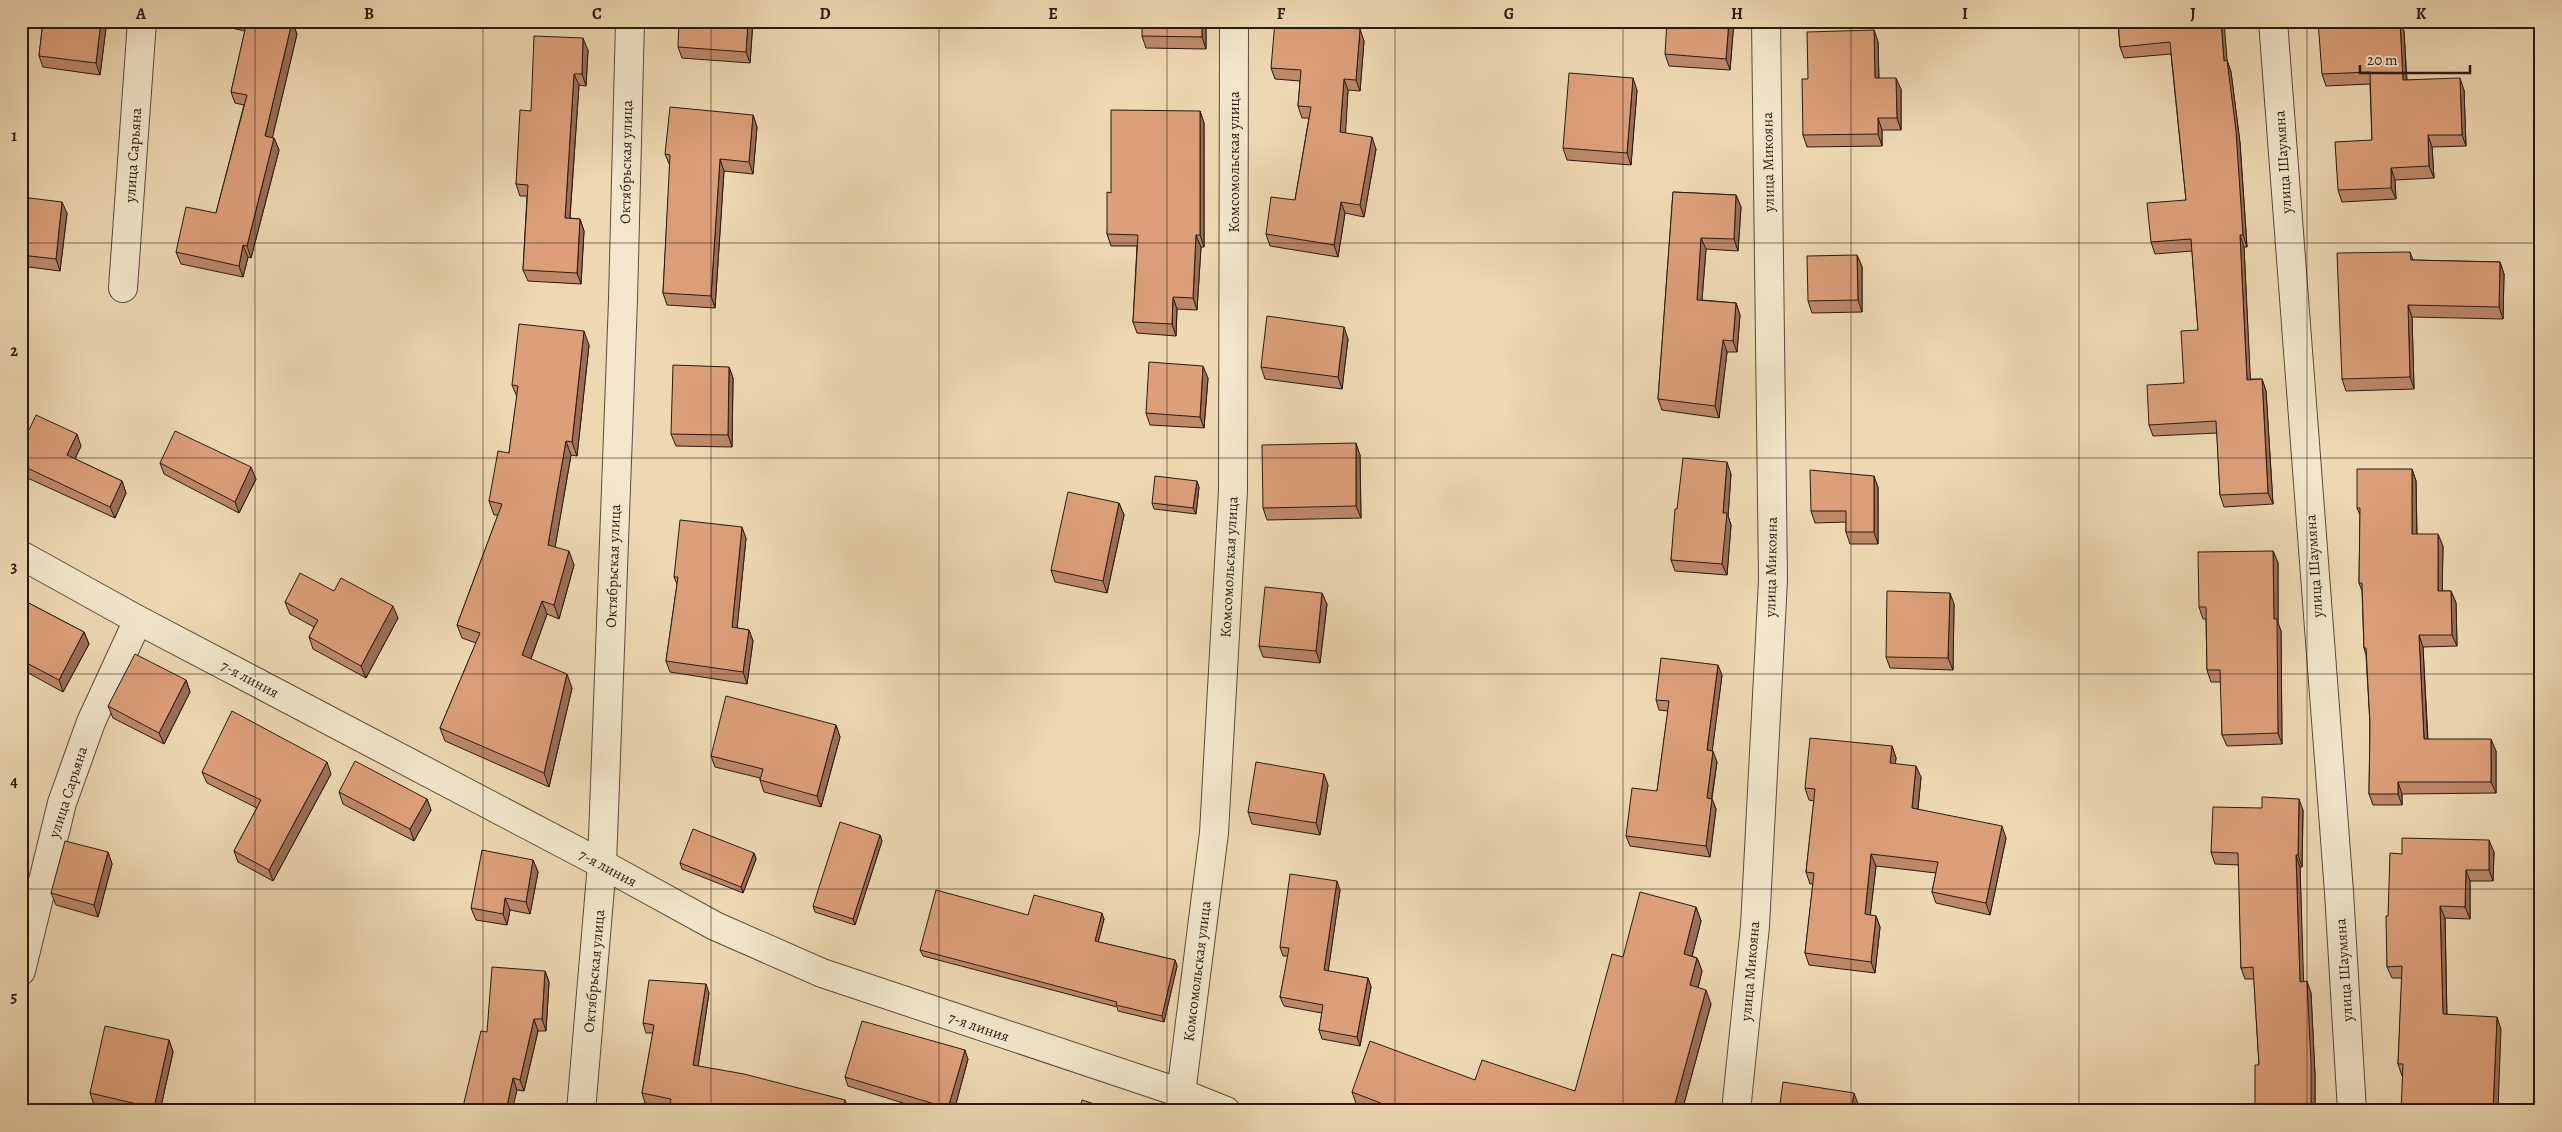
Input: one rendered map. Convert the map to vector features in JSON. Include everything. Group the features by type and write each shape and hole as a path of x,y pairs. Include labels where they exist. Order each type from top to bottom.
{"street":[{"name":"улица Сарьяна","path":"124,288 142,21"},
{"name":"Октябрьская улица","path":"581,1111 602,864 623,300 630,21"},
{"name":"Комсомольская улица","path":"1180,1102 1214,833 1233,491 1234,21"},
{"name":"улица Микояна","path":"1736,1111 1755,926 1772,580 1766,21"},
{"name":"улица Шаумяна","path":"2273,21 2339,892 2352,1111"},
{"name":"7-я линия","path":"21,555 138,620 602,864 715,926 822,973 1180,1102 1226,1111"},
{"name":"улица Сарьяна","path":"21,971 62,803 91,722 138,620"}],"building":[{"path":"43,21 101,21 96,63 39,56"},
{"path":"247,21 292,22 265,136 274,138 247,246 243,245 239,266 176,252 186,207 216,213 247,95 231,92"},
{"path":"679,21 748,21 746,52 678,47"},
{"path":"1142,21 1202,21 1202,37 1142,36"},
{"path":"1275,21 1360,29 1356,80 1344,79 1340,132 1372,137 1360,205 1341,202 1334,245 1266,234 1271,197 1295,200 1311,107 1298,106 1301,70 1271,68"},
{"path":"1667,21 1729,21 1726,59 1665,54"},
{"path":"2118,21 2221,21 2224,61 2227,60 2236,131 2243,235 2240,235 2247,380 2262,379 2268,493 2220,495 2216,421 2149,425 2147,385 2184,383 2181,331 2198,330 2191,239 2151,242 2147,203 2186,200 2170,42 2120,47"},
{"path":"2318,21 2400,21 2403,80 2460,78 2462,135 2428,135 2429,166 2391,168 2391,188 2338,190 2335,142 2372,140 2370,72 2322,74"},
{"path":"1874,30 1875,78 1896,78 1897,118 1878,118 1878,134 1803,135 1802,79 1808,79 1807,32"},
{"path":"534,36 583,38 582,74 574,74 565,218 580,219 577,273 523,270 528,185 516,184 520,110 531,111"},
{"path":"1569,73 1633,78 1627,153 1563,148"},
{"path":"670,107 753,115 749,162 720,159 711,296 663,293 670,155 665,154"},
{"path":"1111,110 1200,111 1200,235 1196,235 1193,298 1173,297 1172,324 1133,322 1138,235 1107,234 1107,192 1111,193"},
{"path":"1673,192 1736,195 1734,239 1701,238 1697,300 1736,303 1733,341 1723,340 1715,406 1658,399"},
{"path":"21,197 62,202 56,259 21,255"},
{"path":"2410,252 2411,260 2500,262 2499,307 2408,305 2410,377 2342,379 2337,253"},
{"path":"1857,255 1858,300 1808,301 1807,256"},
{"path":"1267,316 1344,327 1338,377 1261,367"},
{"path":"519,324 584,331 572,442 566,441 548,545 569,551 554,605 542,601 522,655 567,674 544,773 440,728 480,633 457,625 502,504 489,501 498,451 509,453 518,386 512,385"},
{"path":"1149,362 1203,366 1200,417 1146,413"},
{"path":"673,365 729,367 728,435 671,434"},
{"path":"36,415 77,434 67,455 122,481 110,507 21,465 21,427 29,430"},
{"path":"175,431 251,467 235,502 160,463"},
{"path":"1356,443 1356,506 1263,508 1262,445"},
{"path":"1683,458 1727,462 1723,513 1727,513 1722,564 1671,560 1675,509 1677,509"},
{"path":"2357,469 2412,469 2412,534 2438,534 2438,591 2451,591 2452,635 2419,635 2424,739 2491,739 2491,782 2398,782 2398,794 2369,794 2370,724 2366,648 2364,648 2362,583 2359,583 2360,508 2357,508"},
{"path":"1810,470 1874,476 1874,532 1846,532 1846,511 1811,511"},
{"path":"1155,476 1197,481 1193,508 1152,503"},
{"path":"1068,492 1119,503 1103,581 1051,570"},
{"path":"680,520 742,527 732,627 749,630 743,672 666,661 678,577 674,577"},
{"path":"2273,551 2274,619 2277,619 2278,733 2222,735 2220,670 2207,670 2206,607 2199,607 2198,552"},
{"path":"300,573 334,591 341,578 393,606 361,666 309,637 318,620 285,602"},
{"path":"1265,587 1322,593 1316,651 1259,646"},
{"path":"1887,591 1950,593 1948,658 1886,657"},
{"path":"21,599 84,632 59,680 21,660"},
{"path":"135,654 186,680 159,733 108,706"},
{"path":"1661,658 1718,665 1707,750 1713,751 1707,798 1712,799 1706,846 1626,836 1632,788 1657,791 1669,701 1656,700"},
{"path":"726,696 836,725 817,796 760,780 763,769 711,756"},
{"path":"232,711 327,762 269,870 234,851 261,800 202,772"},
{"path":"1810,738 1892,746 1890,763 1916,766 1912,808 2002,826 1986,903 1932,892 1938,862 1871,854 1865,914 1876,916 1871,962 1805,953 1814,873 1806,872 1815,789 1805,788"},
{"path":"355,761 427,799 410,829 339,792"},
{"path":"1256,762 1324,774 1316,823 1248,812"},
{"path":"2262,797 2299,799 2298,855 2296,855 2300,982 2307,981 2311,1111 2255,1111 2255,1065 2259,1065 2253,967 2241,968 2238,853 2211,852 2213,807 2262,808"},
{"path":"840,822 880,835 853,919 813,906"},
{"path":"693,829 754,853 741,887 680,863"},
{"path":"2402,838 2489,840 2489,870 2466,870 2465,907 2440,906 2443,1014 2497,1017 2493,1111 2401,1111 2403,1064 2398,1064 2402,966 2387,967 2386,916 2388,916 2390,853 2402,854"},
{"path":"65,841 108,852 94,905 51,893"},
{"path":"482,850 533,860 526,902 505,898 503,914 471,908"},
{"path":"1290,874 1337,881 1324,970 1368,978 1357,1037 1319,1030 1323,1005 1280,997 1289,948 1280,947"},
{"path":"936,890 1028,915 1034,895 1102,913 1095,941 1175,960 1162,1016 1116,1005 1117,1002 920,950"},
{"path":"1640,892 1696,907 1684,954 1697,958 1690,985 1706,990 1673,1111 1401,1111 1352,1092 1370,1041 1475,1080 1482,1060 1575,1091 1612,954 1623,957"},
{"path":"492,967 545,971 542,1019 534,1019 520,1080 513,1078 506,1111 462,1111 481,1031 487,1032"},
{"path":"649,980 706,984 693,1065 744,1074 845,1100 842,1111 669,1111 671,1099 642,1093 654,1025 643,1023"},
{"path":"862,1021 965,1050 948,1108 845,1077"},
{"path":"105,1026 169,1040 154,1108 90,1093"},
{"path":"1783,1082 1854,1093 1851,1111 1779,1111"},
{"path":"1082,1100 1116,1111 1079,1111"}]}
